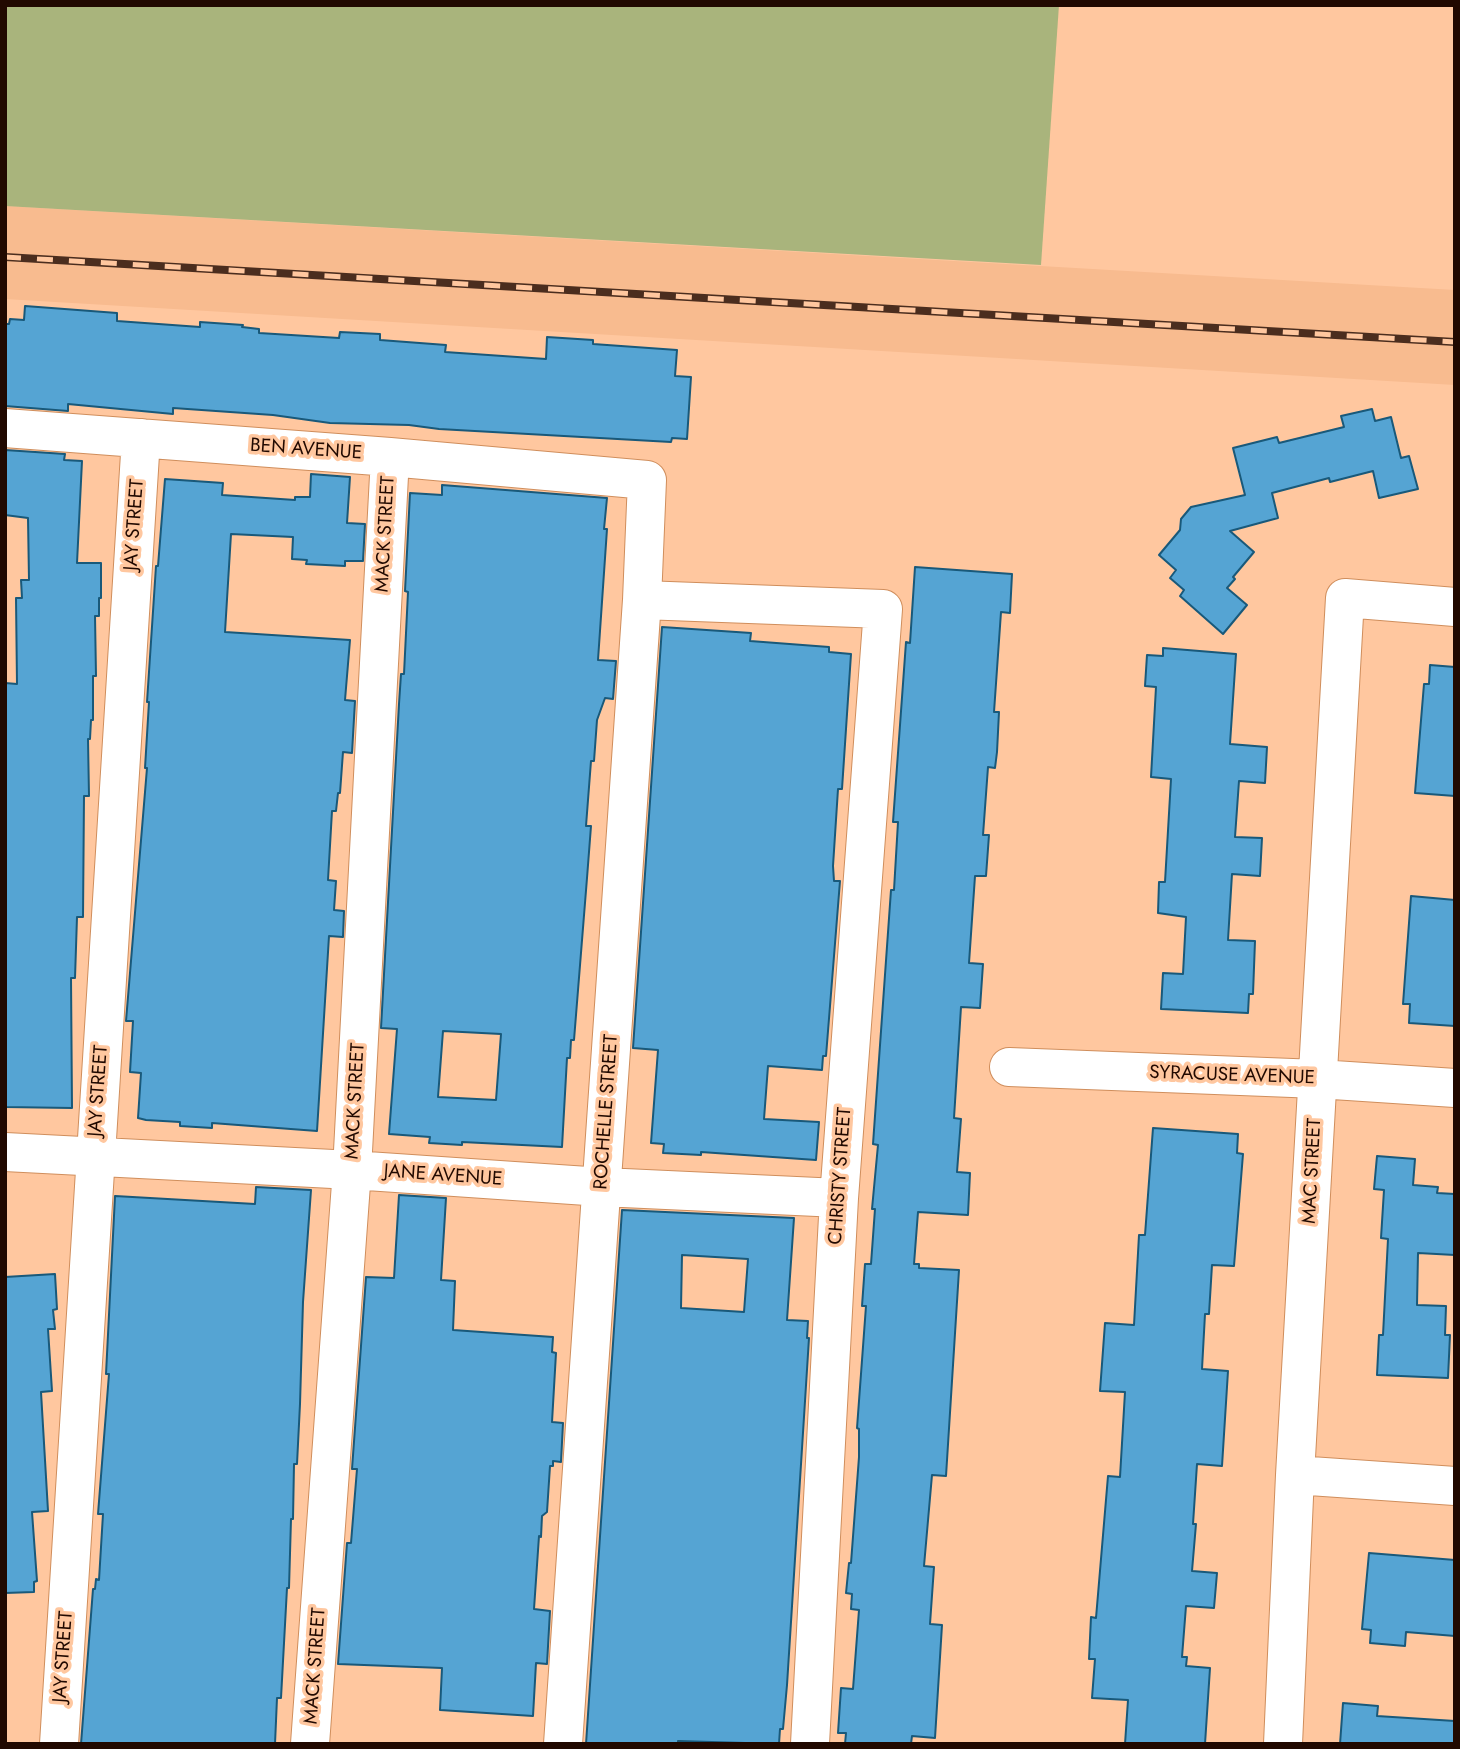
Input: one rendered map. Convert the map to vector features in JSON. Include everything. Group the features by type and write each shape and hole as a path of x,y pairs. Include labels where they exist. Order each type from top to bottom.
{"street":[{"name":"BEN AVENUE","path":"5,428 390,457 648,480"},
{"name":"JAY STREET","path":"59,1744 141,438"},
{"name":"MACK STREET","path":"310,1744 352,1170 390,457"},
{"name":"ROCHELLE STREET","path":"563,1744 648,480"},
{"name":"MAC STREET","path":"1283,1744 1295,1475 1345,598 1455,607"},
{"name":"CHRISTY STREET","path":"642,600 883,609 839,1198 810,1744"},
{"name":"SYRACUSE AVENUE","path":"1009,1068 1318,1079 1455,1088"},
{"name":"JANE AVENUE","path":"5,1152 839,1198"},
{"path":"1295,1475 1455,1486"}],"shaded area":[{"path":"5,206 1455,290 1455,385 5,299"}],"green space":[{"path":"5,5 1059,5 1041,265 5,206"}],"building":[{"path":"25,306 117,313 117,321 200,327 200,322 243,325 242,327 259,329 259,333 339,338 340,332 380,334 380,340 446,345 445,352 546,359 547,337 593,340 593,344 677,350 675,376 691,377 687,439 672,438 671,442 409,425 330,423 273,415 173,408 173,414 68,404 68,411 5,406 5,324 9,324 10,319 24,320"},
{"path":"1372,409 1375,421 1391,417 1401,458 1409,456 1418,489 1379,498 1373,471 1330,482 1329,478 1272,493 1278,518 1230,531 1254,552 1227,588 1247,605 1223,634 1180,596 1184,590 1170,578 1176,570 1159,555 1180,530 1181,519 1191,507 1245,495 1233,448 1277,437 1279,443 1344,427 1341,416"},
{"path":"5,450 65,454 64,460 82,461 77,563 101,563 99,616 95,616 96,676 93,676 93,720 88,739 89,796 84,796 83,917 77,917 75,978 71,978 72,1108 5,1107 5,683 17,684 16,598 22,598 21,580 29,580 28,518 5,515"},
{"path":"311,474 350,477 347,523 365,524 363,561 345,561 345,566 306,564 307,560 292,559 293,537 231,534 225,632 350,640 345,700 355,701 352,753 343,752 340,793 336,811 332,811 328,880 336,881 334,910 344,911 343,937 329,936 317,1131 212,1123 212,1128 180,1126 180,1122 138,1118 141,1073 130,1072 133,1021 126,1021 147,768 147,702 165,479 223,483 222,495 295,500 295,497 310,497"},
{"path":"442,485 607,498 598,660 616,661 613,699 605,698 597,720 594,761 591,761 586,826 591,826 574,1040 571,1040 570,1058 567,1058 562,1147 429,1143 430,1137 389,1134 397,1029 381,1028 399,704 401,674 404,674 410,493 442,495","holes":["443,1031 501,1034 496,1100 438,1097"]},
{"path":"915,567 1012,574 1010,613 1001,612 994,712 999,712 997,752 995,768 988,767 983,835 989,835 986,876 975,876 969,963 983,964 980,1008 961,1007 954,1118 961,1119 957,1172 970,1173 968,1215 918,1212 914,1264 919,1264 919,1268 959,1270 946,1476 932,1475 924,1566 934,1567 930,1624 942,1625 935,1738 912,1736 911,1744 845,1744 846,1733 838,1733 841,1688 853,1689 859,1610 851,1609 852,1594 846,1593 851,1563 859,1457 857,1428 866,1306 862,1306 865,1264 871,1264 875,1209 872,1209 878,1145 873,1144 891,890 894,890 898,822 893,822 906,642 910,643"},
{"path":"662,627 751,633 750,641 829,647 829,652 851,654 842,789 838,789 833,866 834,881 840,881 826,1056 823,1056 822,1070 768,1066 764,1119 819,1122 816,1160 701,1152 701,1155 663,1153 664,1144 651,1143 658,1050 633,1048"},
{"path":"1163,648 1236,654 1230,744 1267,747 1265,783 1239,781 1235,837 1262,838 1260,876 1232,874 1228,940 1255,941 1253,994 1249,994 1248,1013 1161,1009 1163,973 1183,974 1186,917 1158,913 1159,882 1165,882 1171,779 1151,777 1156,687 1145,686 1147,655 1163,656"},
{"path":"1430,665 1455,667 1455,796 1415,793 1424,684 1429,684"},
{"path":"1411,896 1455,900 1455,1026 1409,1023 1410,1004 1403,1004"},
{"path":"1153,1128 1238,1134 1237,1153 1243,1154 1234,1266 1212,1265 1209,1314 1205,1314 1202,1369 1228,1371 1222,1466 1197,1464 1193,1524 1196,1524 1192,1571 1217,1573 1214,1608 1186,1606 1182,1657 1187,1657 1186,1666 1210,1668 1205,1744 1125,1744 1128,1700 1092,1698 1095,1659 1089,1659 1091,1617 1096,1618 1108,1476 1120,1477 1125,1392 1100,1391 1105,1323 1134,1325 1139,1235 1145,1235"},
{"path":"1377,1156 1415,1159 1413,1185 1438,1187 1437,1193 1455,1194 1455,1255 1418,1253 1417,1305 1446,1306 1445,1335 1450,1335 1448,1378 1377,1375 1379,1335 1383,1335 1388,1239 1381,1238 1384,1190 1374,1189"},
{"path":"256,1187 311,1190 289,1588 281,1698 277,1698 275,1744 81,1744 93,1589 96,1579 99,1580 103,1514 98,1514 109,1374 106,1374 115,1196 255,1204"},
{"path":"399,1195 446,1198 441,1280 455,1281 453,1330 553,1337 552,1352 556,1353 552,1422 563,1423 561,1462 553,1461 553,1466 550,1466 547,1512 542,1516 541,1537 539,1536 534,1609 550,1611 547,1664 536,1663 533,1716 440,1710 442,1668 338,1664 347,1543 351,1543 357,1469 352,1469 366,1277 394,1278"},
{"path":"622,1210 794,1218 787,1320 808,1321 809,1338 787,1685 779,1744 678,1741 678,1744 586,1744","holes":["682,1255 748,1259 744,1312 681,1308"]},
{"path":"55,1274 55,1329 48,1329 52,1391 41,1392 48,1511 32,1512 37,1581 34,1582 34,1592 5,1593 5,1277"},
{"path":"1369,1553 1455,1560 1455,1636 1406,1632 1405,1646 1370,1643 1371,1630 1362,1629"},
{"path":"1343,1703 1378,1706 1377,1716 1455,1721 1455,1744 1340,1744"}],"railway":[{"path":"5,257 1455,342"}]}
